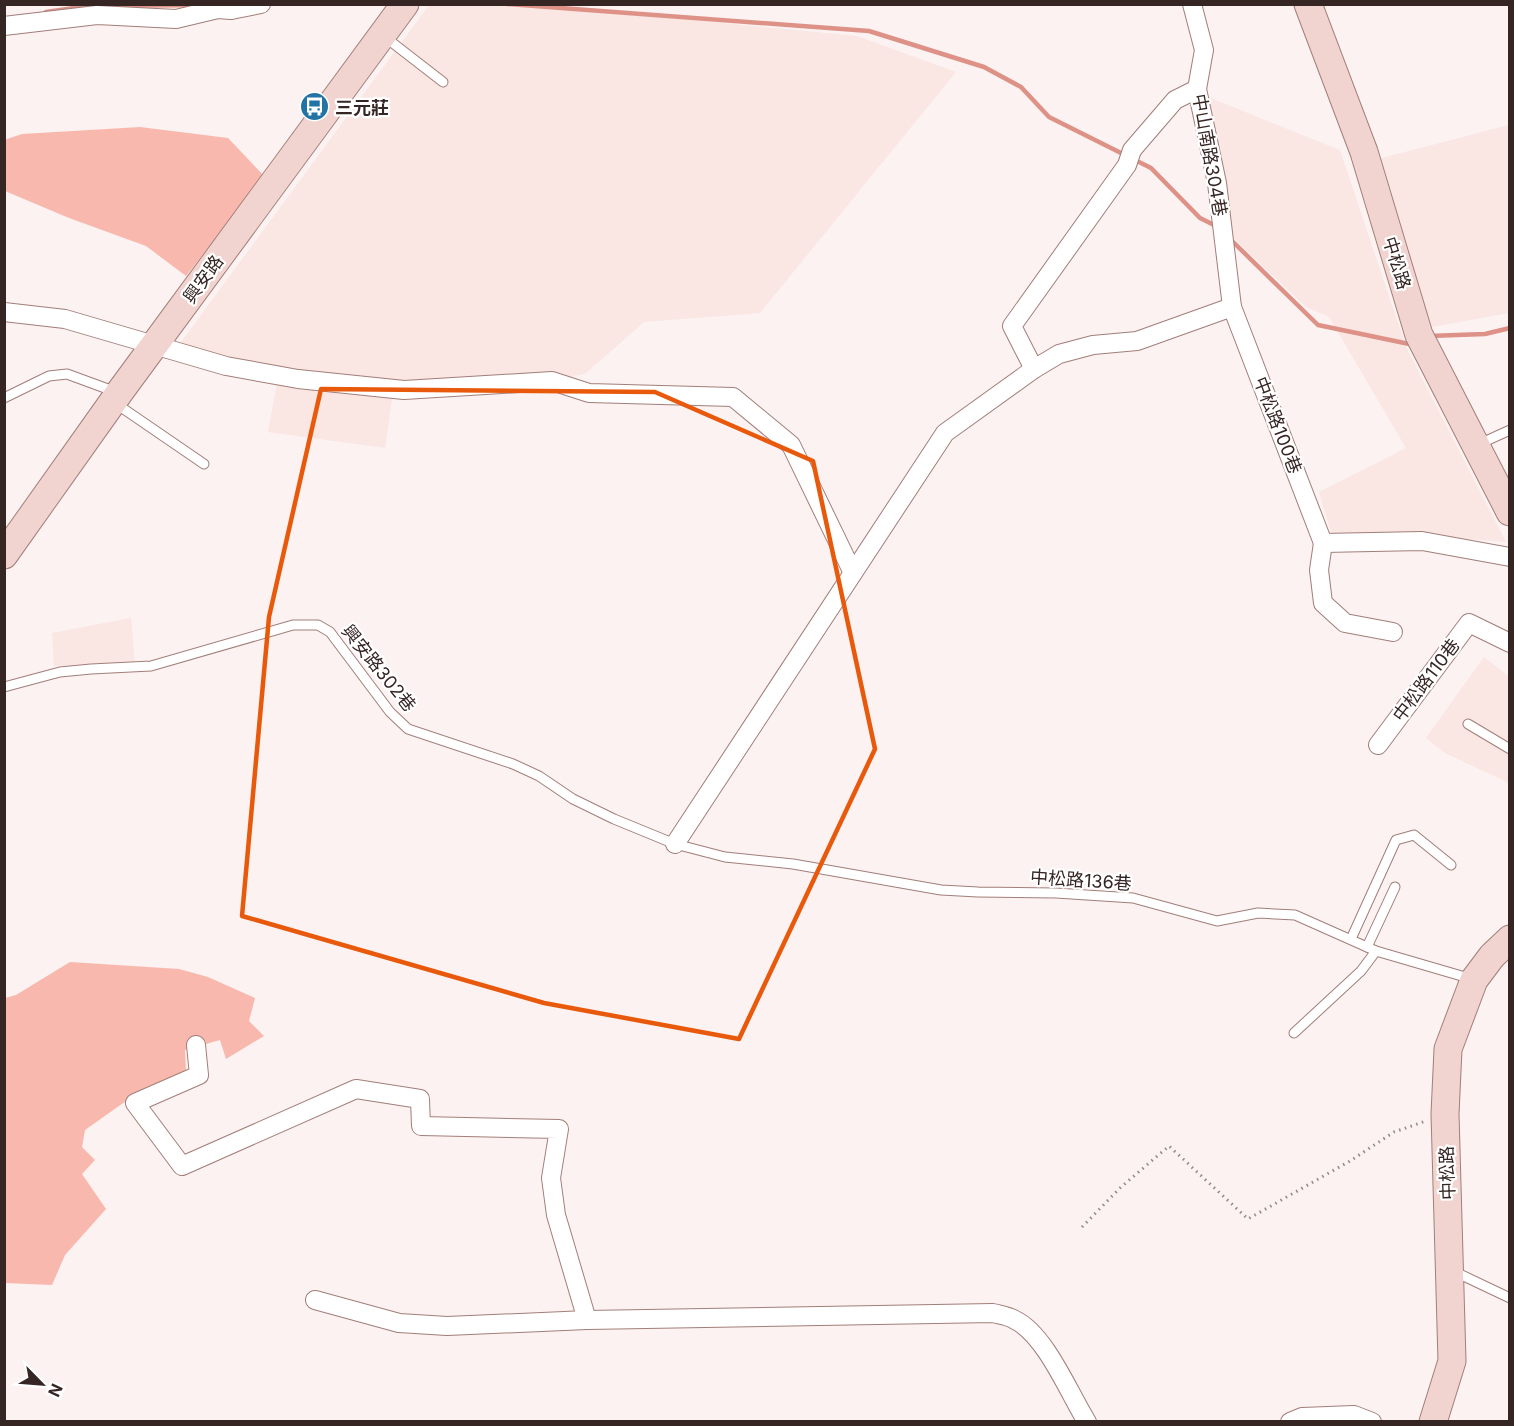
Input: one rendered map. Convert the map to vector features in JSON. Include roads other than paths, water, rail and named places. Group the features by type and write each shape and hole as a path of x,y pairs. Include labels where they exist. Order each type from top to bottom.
{"street":[{"path":"4,26 97,15 176,19 218,9 261,4"},
{"name":"興安路","path":"4,555 154,345 405,4"},
{"name":"中山南路304巷","path":"1192,4 1204,50 1197,89 1217,183 1232,308"},
{"name":"中松路","path":"1308,4 1364,152 1419,335 1509,512"},
{"path":"1034,369 1012,326 1127,165 1132,150 1175,100 1197,89"},
{"path":"675,844 945,433 1034,369 1059,354 1092,345 1137,341 1232,308"},
{"name":"中松路100巷","path":"1232,308 1323,543 1319,570 1323,603 1345,623 1393,632"},
{"path":"4,312 65,319 225,366 298,379 404,390 552,381 589,393 733,397 791,445 853,573"},
{"path":"1323,543 1422,541 1509,557"},
{"name":"中松路110巷","path":"1378,746 1469,623 1509,643"},
{"name":"中松路","path":"1433,1422 1452,1361 1445,1114 1448,1049 1474,980 1492,956 1509,939"},
{"path":"196,1045 199,1075 135,1103 182,1166 356,1089 420,1099 420,1126 559,1129 551,1179 556,1215 587,1320"},
{"path":"315,1300 399,1323 447,1326 587,1320 993,1313 1015,1319 1032,1332 1087,1422"},
{"path":"1290,1422 1302,1417 1354,1415 1372,1422"}],"lane":[{"path":"383,35 443,82"},
{"path":"4,398 50,376 67,374 116,398 204,464"},
{"path":"1475,446 1509,430"},
{"name":"興安路302巷","path":"4,687 60,672 151,666 292,625 318,625 330,632 390,712 408,729 513,764 539,776 573,799 675,844"},
{"path":"1468,724 1509,748"},
{"path":"1351,939 1396,840 1414,835 1451,865"},
{"name":"中松路136巷","path":"675,844 724,856 793,864 941,890 1056,892 1133,898 1217,921 1258,913 1295,915 1371,949 1474,980"},
{"path":"1294,1033 1361,971 1395,887"},
{"path":"1451,1270 1509,1298"}],"waterway":[{"path":"507,4 869,31 984,67 1021,87 1049,117 1125,155"},
{"path":"46,12 88,6 202,5"},
{"path":"1133,159 1151,168 1200,218 1216,226"},
{"path":"1229,238 1318,325 1414,345"},
{"path":"1429,336 1485,334 1510,328"}],"place":[{"name":"三元莊","path":"314,107"}]}
